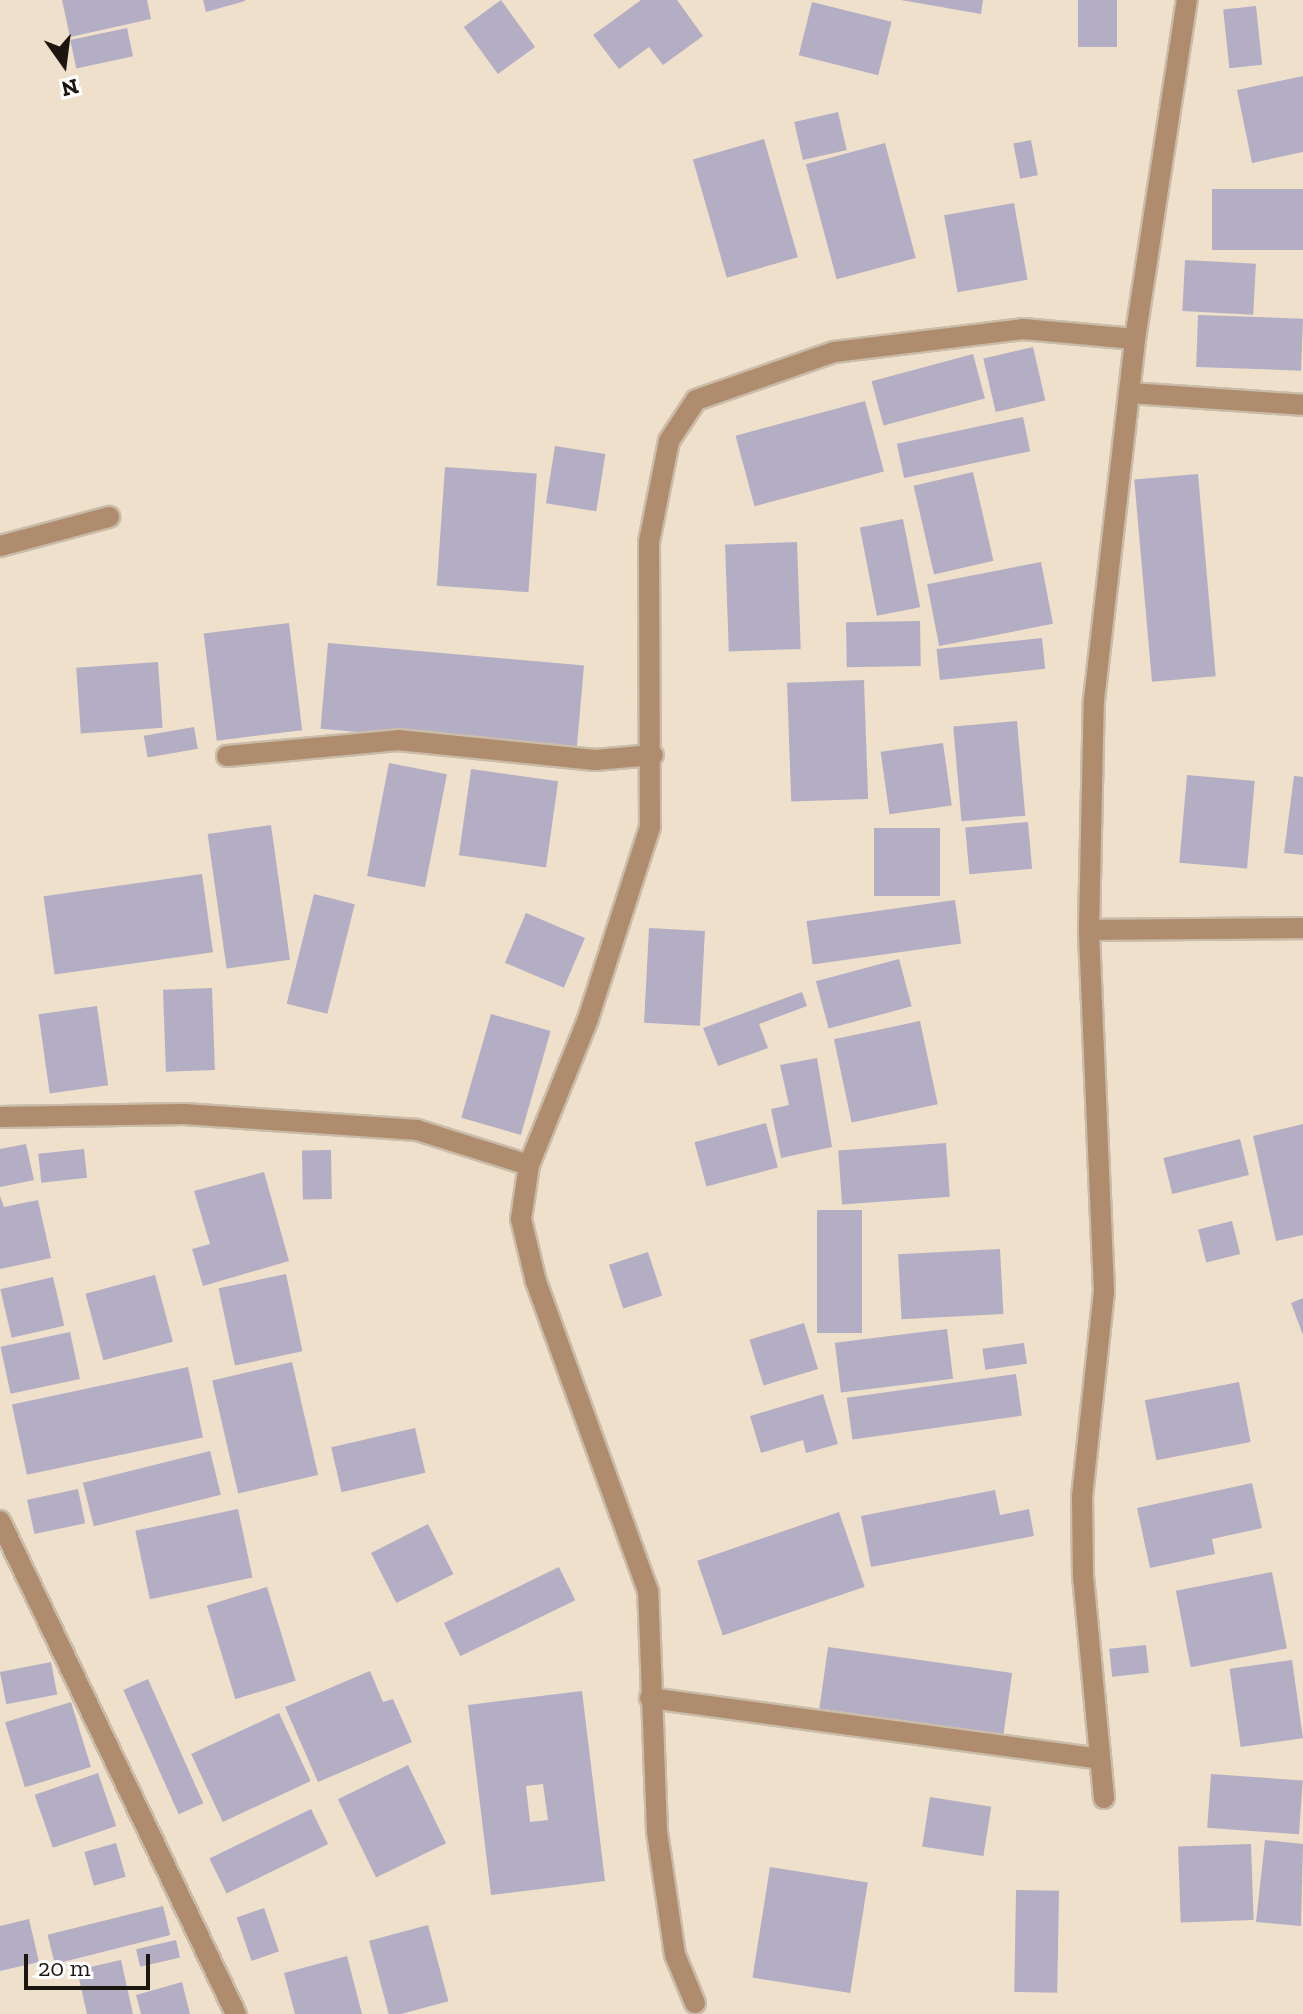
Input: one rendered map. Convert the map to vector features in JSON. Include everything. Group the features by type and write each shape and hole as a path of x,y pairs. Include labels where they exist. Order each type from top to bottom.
{"street":[{"path":"1104,1798 1094,1758 1082,1497 1104,1291 1089,930 1094,700 1135,339 1187,0"},
{"path":"695,2003 675,1955 657,1831 648,1591 536,1282 521,1219 529,1165 635,880 650,827 653,755 649,542 669,441 696,400 834,352 946,334 1023,329 1135,339"},
{"path":"1129,393 1303,405"},
{"path":"0,546 109,517"},
{"path":"227,756 398,740 595,760 653,755"},
{"path":"1089,930 1303,928"},
{"path":"0,1117 184,1114 417,1130 529,1165"},
{"path":"0,1521 236,2014"},
{"path":"650,1698 1094,1758"}],"building":[{"path":"62,0 147,0 151,19 70,37"},
{"path":"203,0 245,0 245,1 206,12"},
{"path":"501,0 535,47 498,74 464,27"},
{"path":"641,0 677,0 703,36 663,65 649,47 619,69 593,35"},
{"path":"901,0 983,0 981,14"},
{"path":"1078,0 1117,0 1117,47 1078,47"},
{"path":"812,2 892,22 878,75 799,55"},
{"path":"1256,6 1262,65 1229,68 1223,9"},
{"path":"127,28 133,56 76,68 70,40"},
{"path":"1303,76 1303,152 1252,163 1237,90"},
{"path":"838,112 847,150 803,160 794,122"},
{"path":"764,139 798,257 727,278 693,159"},
{"path":"1031,140 1038,175 1020,179 1013,143"},
{"path":"885,143 916,258 837,279 806,164"},
{"path":"1212,189 1303,189 1303,250 1212,250"},
{"path":"1014,203 1028,280 958,292 944,215"},
{"path":"1185,260 1256,264 1253,315 1182,311"},
{"path":"1198,315 1303,319 1301,371 1196,367"},
{"path":"1033,347 1045,401 996,412 983,358"},
{"path":"973,354 985,398 883,426 872,381"},
{"path":"865,401 884,472 754,506 736,436"},
{"path":"1023,417 1030,451 904,478 897,444"},
{"path":"555,446 605,454 596,511 546,503"},
{"path":"445,467 537,473 528,592 437,586"},
{"path":"973,472 993,561 934,574 914,486"},
{"path":"1198,474 1216,676 1152,682 1134,480"},
{"path":"903,519 920,607 877,616 860,527"},
{"path":"797,542 801,649 729,651 725,545"},
{"path":"1041,562 1053,624 939,646 927,584"},
{"path":"920,621 921,666 847,667 846,622"},
{"path":"289,623 302,730 217,741 204,633"},
{"path":"1042,638 1045,669 940,680 937,649"},
{"path":"328,643 584,665 577,751 321,729"},
{"path":"158,662 163,728 81,734 76,668"},
{"path":"864,680 868,799 791,802 787,683"},
{"path":"1017,721 1025,816 962,821 953,727"},
{"path":"194,727 198,749 148,758 144,736"},
{"path":"943,743 952,805 889,814 881,752"},
{"path":"389,763 447,774 425,887 367,876"},
{"path":"471,769 558,781 546,867 459,855"},
{"path":"1187,775 1255,781 1247,869 1179,863"},
{"path":"1294,776 1303,777 1303,855 1284,853"},
{"path":"1028,822 1032,869 969,874 965,827"},
{"path":"271,825 290,960 227,969 208,834"},
{"path":"874,828 940,828 940,896 874,896"},
{"path":"202,874 213,952 55,974 44,896"},
{"path":"314,894 355,904 327,1014 287,1004"},
{"path":"955,900 961,944 813,964 806,921"},
{"path":"526,913 585,938 564,988 505,963"},
{"path":"649,928 705,931 700,1026 644,1023"},
{"path":"899,959 912,1006 829,1029 816,981"},
{"path":"212,988 215,1070 166,1072 163,990"},
{"path":"802,992 807,1006 759,1024 768,1048 718,1066 703,1028"},
{"path":"97,1006 108,1085 50,1093 39,1014"},
{"path":"491,1014 551,1031 521,1135 461,1118"},
{"path":"920,1021 938,1104 852,1122 834,1039"},
{"path":"817,1058 832,1147 781,1158 771,1109 789,1105 780,1065"},
{"path":"766,1123 778,1167 706,1187 695,1142"},
{"path":"1303,1124 1303,1235 1276,1241 1253,1136"},
{"path":"1240,1139 1249,1175 1172,1194 1163,1158"},
{"path":"946,1143 950,1197 842,1204 838,1151"},
{"path":"26,1144 34,1180 0,1187 0,1149"},
{"path":"84,1149 87,1178 41,1183 38,1154"},
{"path":"331,1150 332,1199 303,1199 302,1151"},
{"path":"264,1172 289,1261 203,1286 192,1249 210,1244 194,1191"},
{"path":"0,1196 4,1207 38,1200 51,1258 0,1269"},
{"path":"817,1210 862,1210 862,1333 817,1333"},
{"path":"1232,1221 1240,1254 1206,1262 1198,1229"},
{"path":"1000,1249 1003,1314 902,1319 898,1254"},
{"path":"648,1252 662,1296 623,1308 609,1265"},
{"path":"286,1274 302,1351 235,1366 219,1288"},
{"path":"155,1275 173,1342 103,1360 85,1294"},
{"path":"53,1277 64,1326 12,1338 0,1289"},
{"path":"1303,1298 1303,1335 1291,1303"},
{"path":"804,1323 818,1369 764,1386 749,1340"},
{"path":"947,1329 953,1379 841,1392 835,1343"},
{"path":"70,1332 80,1379 11,1394 1,1347"},
{"path":"1024,1343 1027,1364 985,1370 982,1349"},
{"path":"292,1362 318,1475 238,1493 212,1380"},
{"path":"188,1367 203,1437 27,1475 12,1404"},
{"path":"1016,1374 1022,1416 853,1439 847,1398"},
{"path":"1239,1382 1251,1442 1156,1460 1145,1400"},
{"path":"823,1394 838,1444 806,1453 803,1440 761,1453 750,1416"},
{"path":"415,1428 425,1473 342,1492 331,1447"},
{"path":"210,1451 221,1495 94,1526 83,1483"},
{"path":"1252,1483 1262,1528 1212,1539 1215,1554 1150,1568 1137,1508"},
{"path":"78,1489 85,1523 34,1534 27,1500"},
{"path":"995,1490 1000,1515 1029,1509 1034,1536 871,1567 861,1516"},
{"path":"238,1509 253,1577 150,1599 135,1531"},
{"path":"839,1512 865,1587 723,1636 697,1561"},
{"path":"428,1524 453,1574 396,1603 371,1553"},
{"path":"559,1567 575,1600 460,1656 444,1623"},
{"path":"1272,1572 1287,1649 1191,1667 1176,1591"},
{"path":"267,1587 296,1681 235,1699 207,1605"},
{"path":"1146,1645 1149,1673 1112,1677 1109,1649"},
{"path":"828,1647 1012,1673 1004,1734 819,1708"},
{"path":"1292,1660 1303,1738 1241,1747 1230,1669"},
{"path":"51,1662 57,1694 6,1704 0,1672"},
{"path":"370,1671 383,1702 393,1699 412,1742 318,1782 285,1707"},
{"path":"148,1679 203,1803 179,1814 123,1690"},
{"path":"582,1691 605,1881 491,1895 468,1705","holes":["543,1784 548,1820 530,1822 526,1786"]},
{"path":"71,1702 91,1767 25,1787 5,1722"},
{"path":"279,1713 311,1781 223,1822 191,1754"},
{"path":"408,1765 446,1843 376,1877 338,1799"},
{"path":"98,1773 116,1826 53,1848 35,1795"},
{"path":"1211,1774 1303,1780 1299,1834 1207,1828"},
{"path":"930,1797 991,1807 983,1856 922,1846"},
{"path":"311,1809 328,1844 227,1894 209,1859"},
{"path":"1265,1840 1303,1844 1301,1926 1256,1922"},
{"path":"116,1843 126,1877 94,1886 84,1852"},
{"path":"1251,1844 1254,1920 1181,1923 1178,1847"},
{"path":"770,1867 868,1882 850,1993 752,1978"},
{"path":"1016,1890 1059,1891 1057,1993 1014,1992"},
{"path":"163,1906 170,1935 55,1964 48,1935"},
{"path":"264,1908 279,1951 252,1961 237,1917"},
{"path":"29,1919 39,1962 0,1971 0,1926"},
{"path":"428,1925 448,2001 401,2014 389,2014 369,1941"},
{"path":"176,1940 180,1958 140,1967 136,1949"},
{"path":"347,1956 362,2014 295,2014 284,1973"},
{"path":"121,1960 133,2014 87,2014 77,1970"},
{"path":"182,1982 190,2014 141,2014 136,1995"}]}
